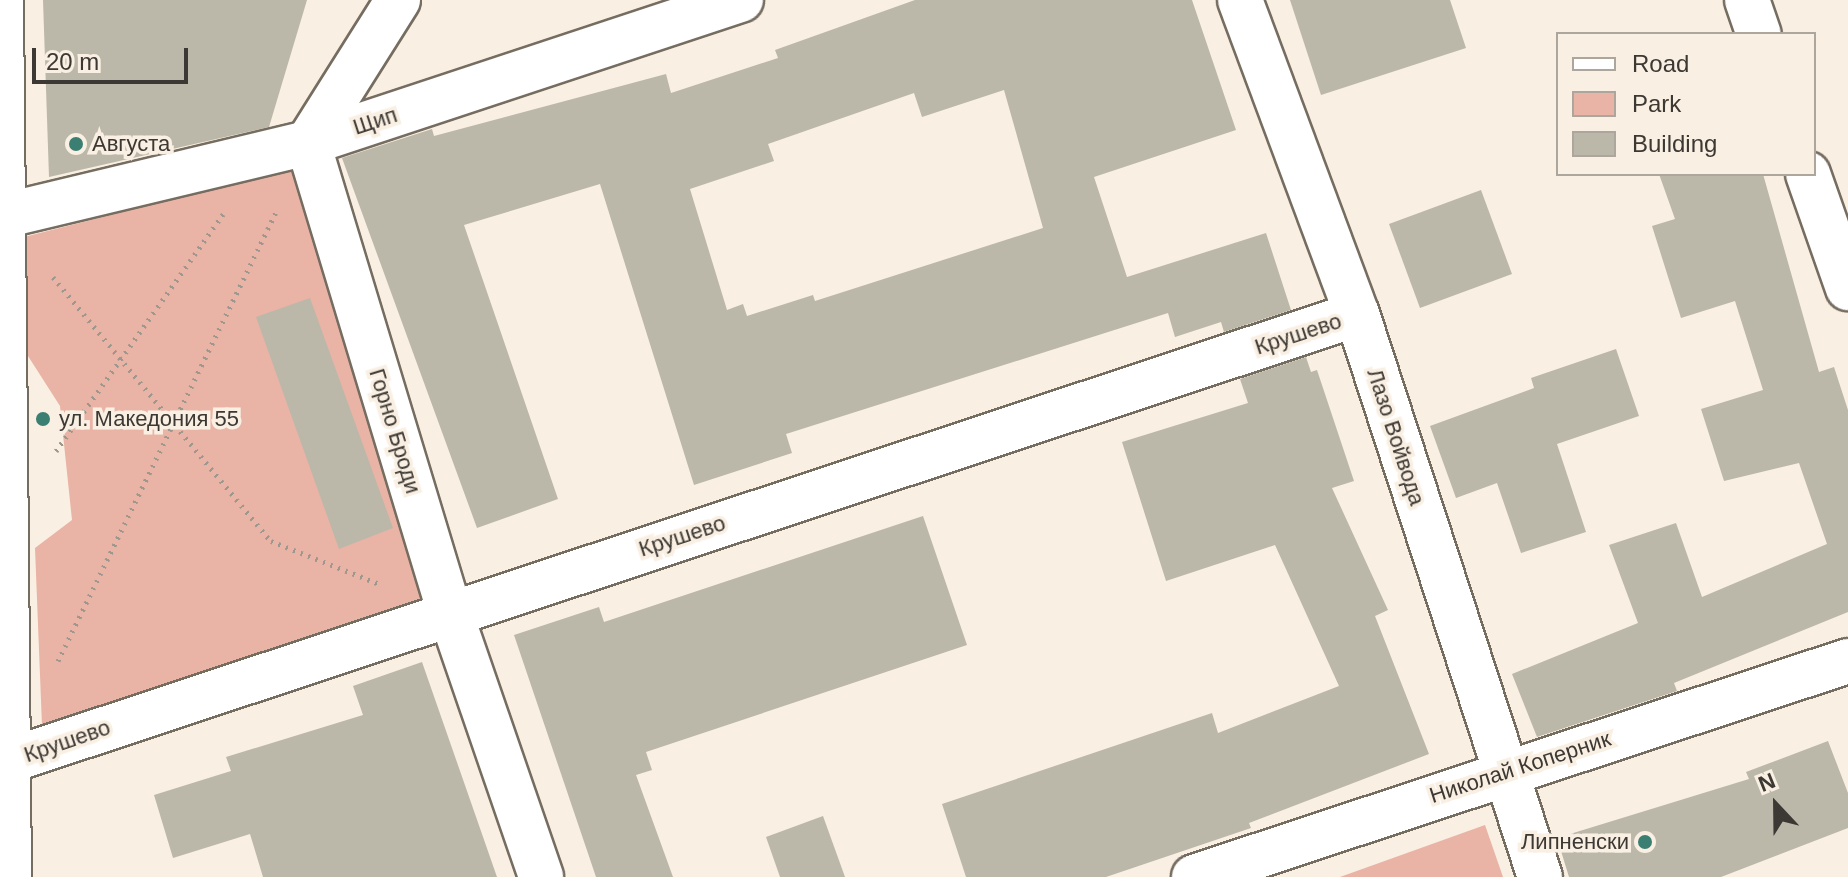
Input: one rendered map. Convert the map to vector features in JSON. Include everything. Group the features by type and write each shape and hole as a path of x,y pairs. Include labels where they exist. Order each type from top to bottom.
{"street":[{"path":"1,0 9,877"},
{"path":"308,143 398,0"},
{"name":"Щип","path":"3,216 308,143 741,0"},
{"name":"Лазо Войвода","path":"1240,0 1357,314 1503,771 1540,877"},
{"path":"1747,0 1758,32"},
{"name":"Горно Броди","path":"308,143 450,612 541,877"},
{"path":"1809,176 1848,288"},
{"name":"Крушево","path":"8,761 450,612 1357,314"},
{"name":"Николай Коперник","path":"1194,877 1503,771 1848,661"}],"path":[{"path":"50,677 175,426 308,143"},
{"path":"50,459 266,153"},
{"path":"3,216 271,541 450,612"}],"green space":[{"path":"299,167 429,601 42,726 35,548 72,520 60,406 28,356 24,237"},
{"path":"1485,825 1503,877 1340,877"}],"building":[{"path":"43,0 307,0 269,127 49,177"},
{"path":"915,0 1192,0 1236,130 1094,177 1127,277 1266,233 1291,310 1224,332 1221,322 1175,337 1168,313 786,434 792,453 694,485 600,184 464,225 558,499 477,528 342,158 432,129 434,136 666,74 671,93 778,58 775,50","holes":["1004,90 1043,228 815,301 813,295 747,316 743,304 727,310 690,189 774,161 768,144 914,93 922,117"]},
{"path":"1290,0 1450,0 1466,48 1321,95"},
{"path":"1660,176 1764,176 1819,372 1834,367 1848,410 1848,612 1674,683 1677,691 1537,737 1512,674 1638,623 1609,545 1676,523 1702,597 1827,544 1799,463 1724,481 1701,409 1763,390 1735,301 1681,318 1652,226 1675,219"},
{"path":"1481,190 1512,274 1420,308 1389,224"},
{"path":"310,298 393,528 339,549 256,317"},
{"path":"1616,349 1639,416 1557,444 1586,532 1521,553 1497,483 1456,498 1430,426 1534,388 1531,378"},
{"path":"1306,357 1311,372 1317,370 1354,481 1332,488 1388,610 1375,616 1429,754 1249,823 1251,828 1106,877 966,877 942,804 1212,713 1218,733 1339,686 1275,545 1166,581 1122,442 1248,403 1240,379"},
{"path":"923,516 967,645 646,752 652,770 636,775 673,877 596,877 514,635 599,607 604,622"},
{"path":"422,662 497,877 263,877 250,834 173,858 154,795 231,771 226,757 363,715 353,686"},
{"path":"1828,741 1848,793 1848,828 1721,877 1569,877 1557,838 1749,779 1746,772"},
{"path":"823,816 845,877 780,877 766,837"}],"place":[{"name":"Августа","path":"76,144"},
{"name":"ул. Македония 55","path":"43,419"},
{"name":"Липненски","path":"1645,842"}]}
